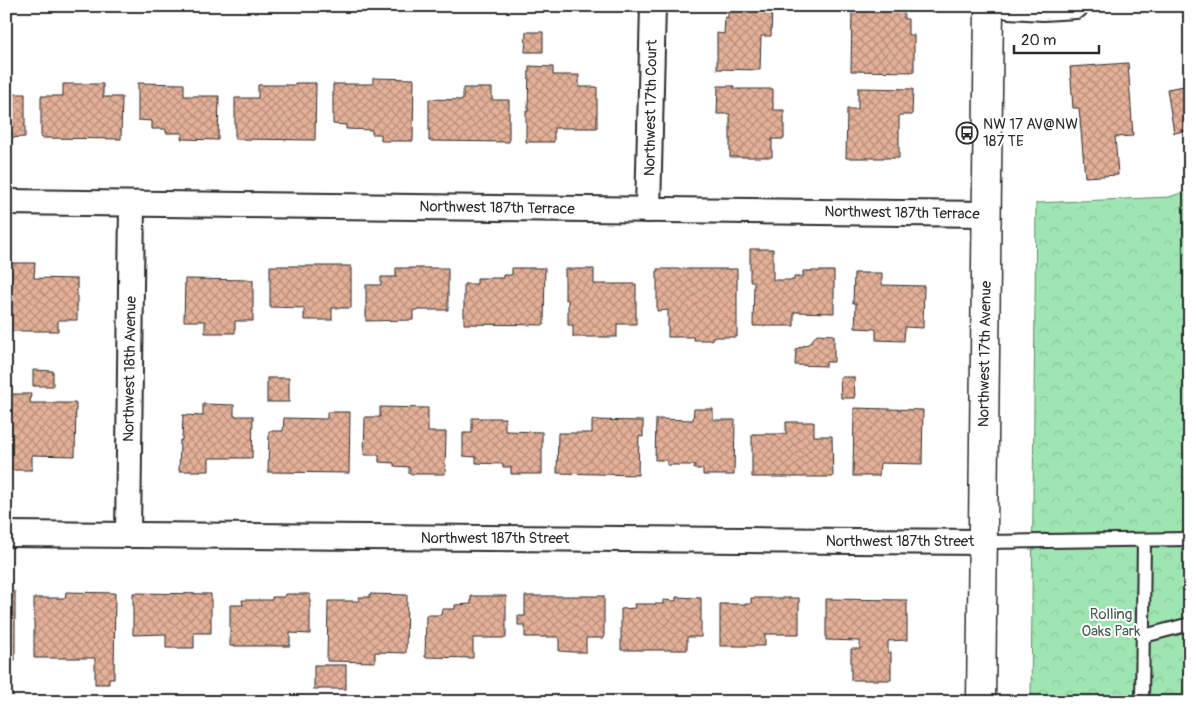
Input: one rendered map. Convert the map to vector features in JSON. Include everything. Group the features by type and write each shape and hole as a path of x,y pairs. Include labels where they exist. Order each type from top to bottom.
{"street":[{"name":"Northwest 17th Court","path":"648,210 653,6"},
{"name":"Northwest 17th Avenue","path":"981,702 989,6"},
{"path":"1009,6 1043,8 1076,6"},
{"name":"Northwest 187th Terrace","path":"6,202 987,214"},
{"name":"Northwest 18th Avenue","path":"128,535 132,204"},
{"name":"Northwest 187th Street","path":"6,534 983,542"}],"lane":[{"path":"983,542 1190,539"},
{"path":"1142,702 1144,540"},
{"path":"1144,636 1190,624"}],"green space":[{"name":"Rolling Oaks Park","path":"1190,190 1190,702 1031,702 1036,203 1169,197"}],"building":[{"path":"728,6 772,6 771,36 761,36 760,70 717,69 717,33 724,34 725,17 728,18"},
{"path":"852,6 904,6 904,19 908,19 908,35 914,35 914,72 851,71"},
{"path":"526,32 543,32 543,52 525,52"},
{"path":"1128,63 1133,136 1115,137 1118,175 1085,177 1079,108 1073,108 1070,67"},
{"path":"529,66 553,67 553,75 579,75 579,87 597,87 597,128 554,128 554,142 526,142"},
{"path":"373,78 414,79 413,141 381,141 381,134 372,134 372,130 346,129 346,125 333,124 333,84 373,84"},
{"path":"138,83 184,84 184,96 219,96 218,140 181,139 182,133 166,133 166,129 152,129 152,121 138,120"},
{"path":"295,83 316,83 315,140 235,139 235,98 258,98 258,85 295,85"},
{"path":"63,84 103,84 103,97 122,97 121,139 41,138 41,96 63,96"},
{"path":"1190,85 1190,130 1174,133 1167,89"},
{"path":"718,86 734,86 734,89 773,89 773,110 784,110 784,139 772,139 772,157 730,157 730,114 717,114"},
{"path":"463,88 492,88 492,100 509,100 509,142 429,141 429,99 463,100"},
{"path":"858,88 913,89 912,115 899,115 899,158 846,158 847,109 858,109"},
{"path":"6,94 25,94 25,137 6,138"},
{"path":"750,249 773,249 773,280 794,280 794,277 803,277 803,271 834,271 834,313 794,312 794,326 753,326 754,281 750,281"},
{"path":"6,263 35,263 34,278 77,279 77,320 58,320 58,331 8,331 9,296 6,296"},
{"path":"270,266 351,266 351,308 332,308 332,320 304,320 304,308 270,307"},
{"path":"396,268 448,268 448,310 413,310 413,320 366,321 366,285 381,285 381,277 396,277"},
{"path":"512,268 545,268 544,325 464,324 464,284 477,284 477,278 503,278 503,275 512,275"},
{"path":"565,269 594,269 594,284 636,284 636,324 617,324 617,337 573,337 573,325 568,325 568,300 565,299"},
{"path":"657,269 737,269 737,337 712,337 712,340 694,340 693,337 668,337 668,310 657,311"},
{"path":"854,273 882,273 882,285 924,286 923,328 905,327 904,341 876,340 876,329 855,328 856,303 853,303"},
{"path":"185,279 253,280 253,321 235,321 235,333 205,333 205,321 184,321"},
{"path":"817,334 834,335 834,362 826,362 826,366 795,365 796,349 810,343"},
{"path":"33,370 53,371 53,386 33,386"},
{"path":"840,377 854,377 855,398 841,398"},
{"path":"267,378 289,378 289,402 267,402"},
{"path":"6,394 31,394 30,403 76,403 75,456 32,455 32,470 6,470"},
{"path":"203,404 234,405 234,416 253,416 252,458 209,458 209,471 179,471 183,415 203,416"},
{"path":"380,407 428,408 428,432 446,432 445,474 409,474 409,467 379,462 379,455 364,455 365,417 380,417"},
{"path":"854,408 923,410 922,464 880,463 879,476 853,476"},
{"path":"694,409 713,409 713,420 735,420 734,475 703,475 703,469 694,469 695,465 667,465 667,460 655,460 656,419 693,420"},
{"path":"327,412 350,412 349,473 268,472 269,431 283,431 284,418 327,419"},
{"path":"472,418 505,418 505,431 542,432 542,474 511,474 511,467 503,467 503,464 476,463 476,457 463,456 463,433 472,433"},
{"path":"592,420 643,421 643,437 639,436 638,475 557,473 558,433 592,433"},
{"path":"786,422 814,422 814,436 832,436 833,477 752,477 752,434 786,434"},
{"path":"6,592 15,592 15,660 6,660"},
{"path":"66,592 115,593 114,678 109,678 109,684 95,684 95,658 34,658 34,598 65,598"},
{"path":"133,593 211,594 211,633 194,633 194,648 166,648 166,634 133,635"},
{"path":"285,594 310,594 310,634 290,633 290,646 230,646 230,605 243,605 242,600 272,600 272,597 284,597"},
{"path":"370,594 407,595 406,653 375,652 375,662 327,661 328,601 359,601 359,597 370,597"},
{"path":"471,596 506,596 506,638 473,638 473,658 425,657 426,615 441,615 442,609 455,609 455,605 471,604"},
{"path":"525,596 604,596 604,638 586,638 586,652 573,652 559,651 559,637 525,637 525,625 518,625 518,616 525,616"},
{"path":"676,597 701,598 701,637 687,637 687,650 621,650 621,609 635,608 634,604 663,604 663,600 676,601"},
{"path":"751,598 799,598 799,634 765,634 765,646 720,646 720,604 751,604"},
{"path":"826,599 907,600 907,640 888,641 888,653 891,652 891,680 851,680 851,649 860,649 860,641 826,640"},
{"path":"314,665 346,665 346,689 314,689"}],"place":[{"name":"NW 17 AV@NW 187 TE","path":"967,133"}]}
